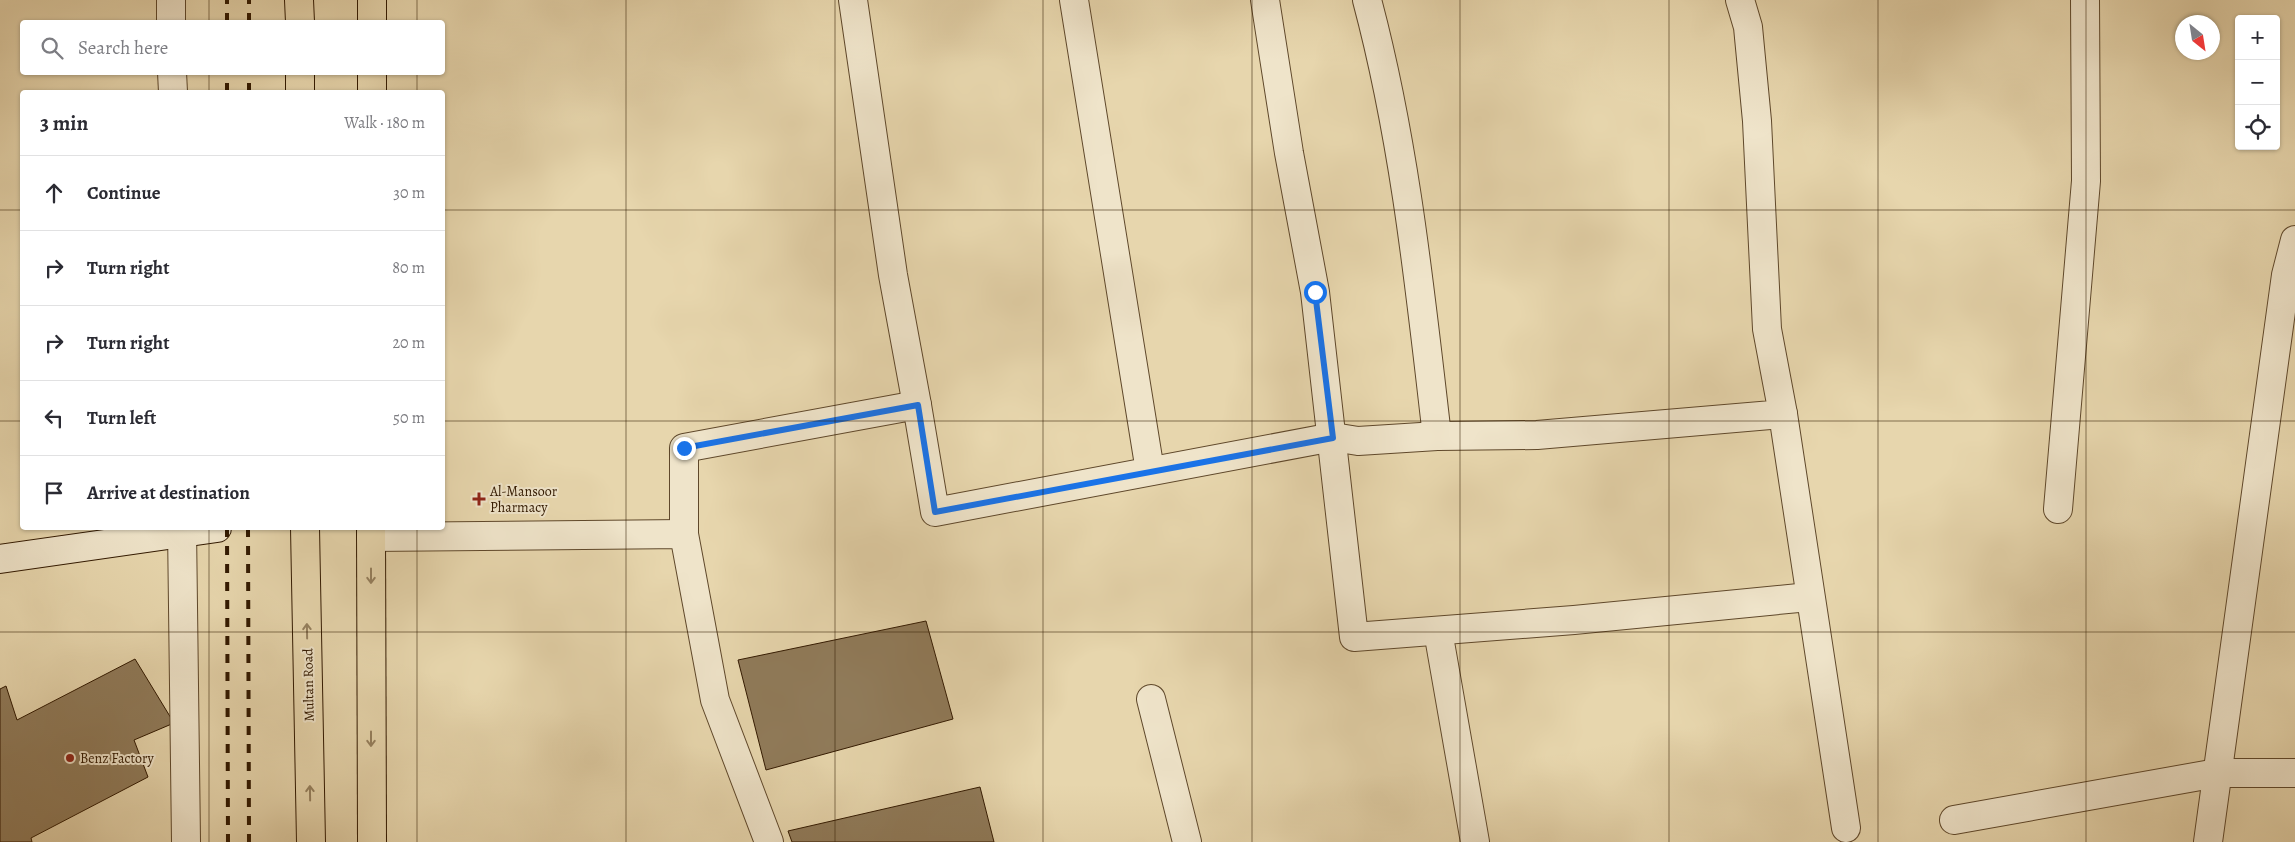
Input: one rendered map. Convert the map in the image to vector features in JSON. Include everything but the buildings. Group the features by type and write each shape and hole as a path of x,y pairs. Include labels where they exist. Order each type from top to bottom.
{"main road":[{"path":"299,0 300,20"},
{"path":"372,0 372,20"},
{"path":"300,75 300,90"},
{"path":"372,75 372,90"},
{"name":"Multan Road","path":"305,530 311,842"},
{"path":"371,532 372,842"}],"street":[{"path":"171,0 171,20"},
{"path":"853,0 893,275 918,405 935,512 1333,438 1358,441 1437,436 1537,435 1783,414"},
{"path":"1074,0 1150,471"},
{"path":"1265,0 1289,154 1315,292 1354,637 1438,631 1809,596"},
{"path":"1367,0 1384,63 1415,254 1437,436"},
{"path":"1740,0 1748,27 1757,121 1767,329 1783,414 1809,596 1846,828"},
{"path":"2058,509 2086,181 2085,0"},
{"path":"172,75 173,90"},
{"path":"2208,842 2290,291 2286,275 2295,240"},
{"path":"769,842 715,700 684,534 684,448 918,405"},
{"path":"0,559 182,530 186,842"},
{"path":"371,532 684,534"},
{"path":"1438,631 1475,842"},
{"path":"1151,699 1187,842"},
{"path":"1954,820 2217,773 2295,773"}],"railway":[{"path":"227,0 227,20"},
{"path":"249,0 249,20"},
{"path":"227,75 227,90"},
{"path":"249,75 249,90"},
{"path":"227,530 228,842"},
{"path":"248,530 249,842"}],"place":[{"name":"Al-Mansoor Pharmacy","path":"479,499"},
{"name":"Benz Factory","path":"70,758"}],"route":[{"path":"684,448 918,405 935,512 1333,438 1315,292"}]}
